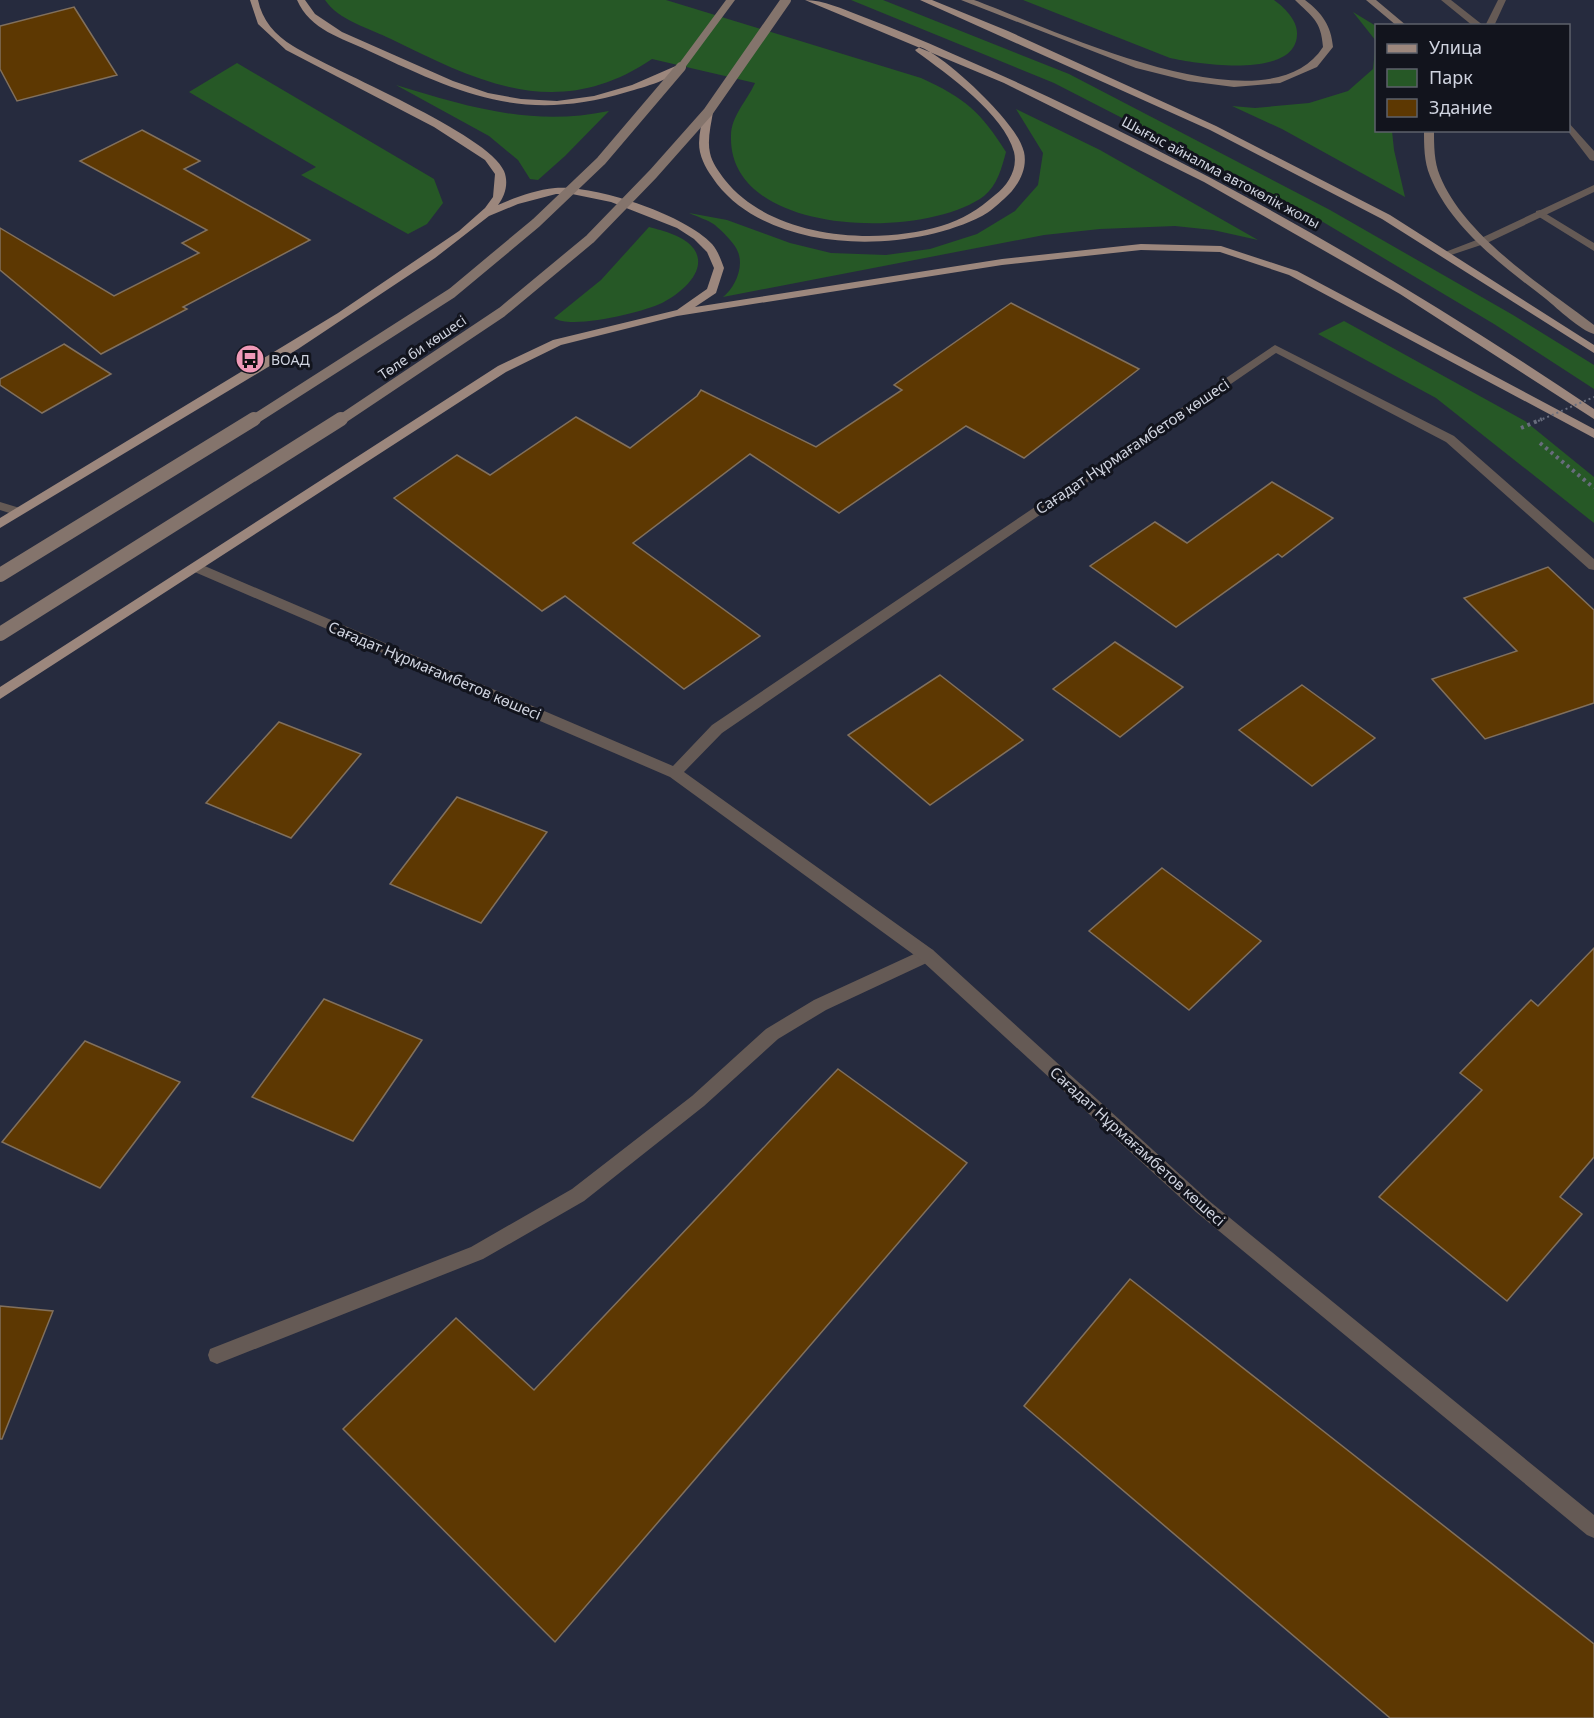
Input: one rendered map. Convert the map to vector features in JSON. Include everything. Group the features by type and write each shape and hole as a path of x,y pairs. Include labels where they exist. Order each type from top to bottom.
{"main road":[{"path":"254,0 256,15 269,33 289,48 430,120 480,151 498,167 502,182 498,199 480,219"},
{"path":"302,0 303,7 322,24 425,74 470,92 507,102 548,105 593,100 646,84 681,68"},
{"name":"Төле би көшесі","path":"0,575 320,379 452,293 536,223 601,161 681,68 731,0"},
{"path":"786,0 850,14"},
{"name":"Төле би көшесі","path":"0,634 367,403 502,312 590,239 654,174 708,112 786,0"},
{"name":"Шығыс айналма автокөлік жолы","path":"809,0 850,14 993,74 1164,156 1346,256 1498,348 1594,415"},
{"path":"924,0 1016,38 1214,128 1386,217 1594,350"},
{"path":"965,0 1141,66 1219,83 1255,83 1288,77 1316,64 1329,47 1327,30 1316,12 1299,0"},
{"path":"1370,0 1400,24"},
{"path":"708,112 704,153 718,183 743,207 782,224 820,234 868,240 909,236 967,222 998,202 1017,178 1019,152 1006,128 988,105 936,61 892,31"},
{"path":"1429,132 1435,176 1453,209 1483,241 1594,331"},
{"path":"0,524 321,331 480,219 517,199 557,191 586,193 629,204 692,232 710,248 719,268 712,291 677,313"},
{"path":"0,694 502,369 557,342 677,313 1002,262 1141,247 1221,249 1293,273 1594,434"}],"street":[{"path":"1445,0 1477,24"},
{"path":"1490,24 1502,0"},
{"path":"1570,126 1594,158"},
{"path":"1445,254 1483,241 1594,188"},
{"path":"1540,213 1594,248"},
{"name":"Сағадат Нұрмағамбетов көшесі","path":"675,773 717,729 1275,348 1450,439 1594,566"},
{"path":"0,506 19,512"},
{"name":"Сағадат Нұрмағамбетов көшесі","path":"195,567 675,773 927,955 1202,1206 1594,1528"},
{"path":"217,1355 477,1253 578,1195 698,1101 772,1034 820,1005 927,955"}],"path":[{"path":"1530,435 1521,428 1594,397"},
{"path":"1539,443 1594,488"}],"green space":[{"path":"325,0 666,0 921,78 949,92 971,108 988,126 1006,152 998,176 989,192 956,210 919,220 877,223 834,221 794,211 761,195 739,170 731,136 732,129 736,115 755,83 652,59 618,78 584,89 552,92 520,89 456,70 355,23 338,13"},
{"path":"851,0 883,0 1069,74 1330,210 1513,315 1594,365 1594,389 1494,324 1313,216 1054,83"},
{"path":"1023,0 1274,0 1286,10 1297,33 1293,48 1281,58 1244,65 1201,63 1170,58"},
{"path":"1353,12 1375,25 1375,40"},
{"path":"1375,50 1375,132 1392,132 1405,197 1282,129 1232,106 1255,108 1309,103 1348,91 1373,69"},
{"path":"237,63 434,179 443,203 427,224 408,234 301,175 316,167 189,92"},
{"path":"396,85 449,101 527,116 554,117 609,111 538,180 530,179 518,160 489,136"},
{"path":"1016,109 1100,150 1258,240 1213,230 1175,226 1100,229 1044,235 723,297 731,289 739,273 738,251 715,225 689,213 727,220 790,243 831,253 886,255 930,249 977,234 1015,211 1038,185 1043,153"},
{"path":"649,227 680,237 694,249 698,257 698,265 684,288 662,303 624,315 576,322 554,318 601,280"},
{"path":"1344,321 1525,421 1594,477 1594,523 1436,398 1318,334"}],"building":[{"path":"74,7 117,75 17,101 0,69 0,26"},
{"path":"142,130 200,161 184,169 310,240 183,307 187,309 101,354 0,270 0,228 114,296 199,253 182,243 207,230 80,161"},
{"path":"1011,303 1139,369 1024,458 966,426 839,513 750,454 633,543 760,636 684,689 565,596 542,611 394,498 457,455 490,475 576,417 630,448 697,396 701,390 816,447 902,390 894,385"},
{"path":"64,344 111,374 42,413 0,385 0,379"},
{"path":"1272,482 1333,518 1282,557 1278,554 1176,627 1090,566 1155,522 1187,543"},
{"path":"1548,567 1594,610 1594,703 1485,739 1432,679 1517,651 1464,598"},
{"path":"1115,642 1183,687 1120,737 1053,689"},
{"path":"940,675 1023,740 930,805 848,735"},
{"path":"1302,685 1375,738 1312,786 1239,730"},
{"path":"279,722 361,754 291,838 206,803"},
{"path":"457,797 547,832 481,923 390,884"},
{"path":"1162,868 1261,941 1189,1010 1089,931"},
{"path":"1594,948 1594,1157 1560,1197 1582,1214 1507,1301 1379,1197 1482,1090 1460,1073 1531,1000 1538,1006"},
{"path":"324,999 422,1040 353,1141 252,1097"},
{"path":"85,1041 180,1082 100,1188 2,1142"},
{"path":"838,1069 967,1163 555,1642 343,1429 456,1318 534,1390"},
{"path":"1130,1279 1594,1644 1594,1718 1390,1718 1024,1406"},
{"path":"0,1306 53,1311 2,1439 0,1439"}],"place":[{"name":"ВОАД","path":"250,359"}]}
